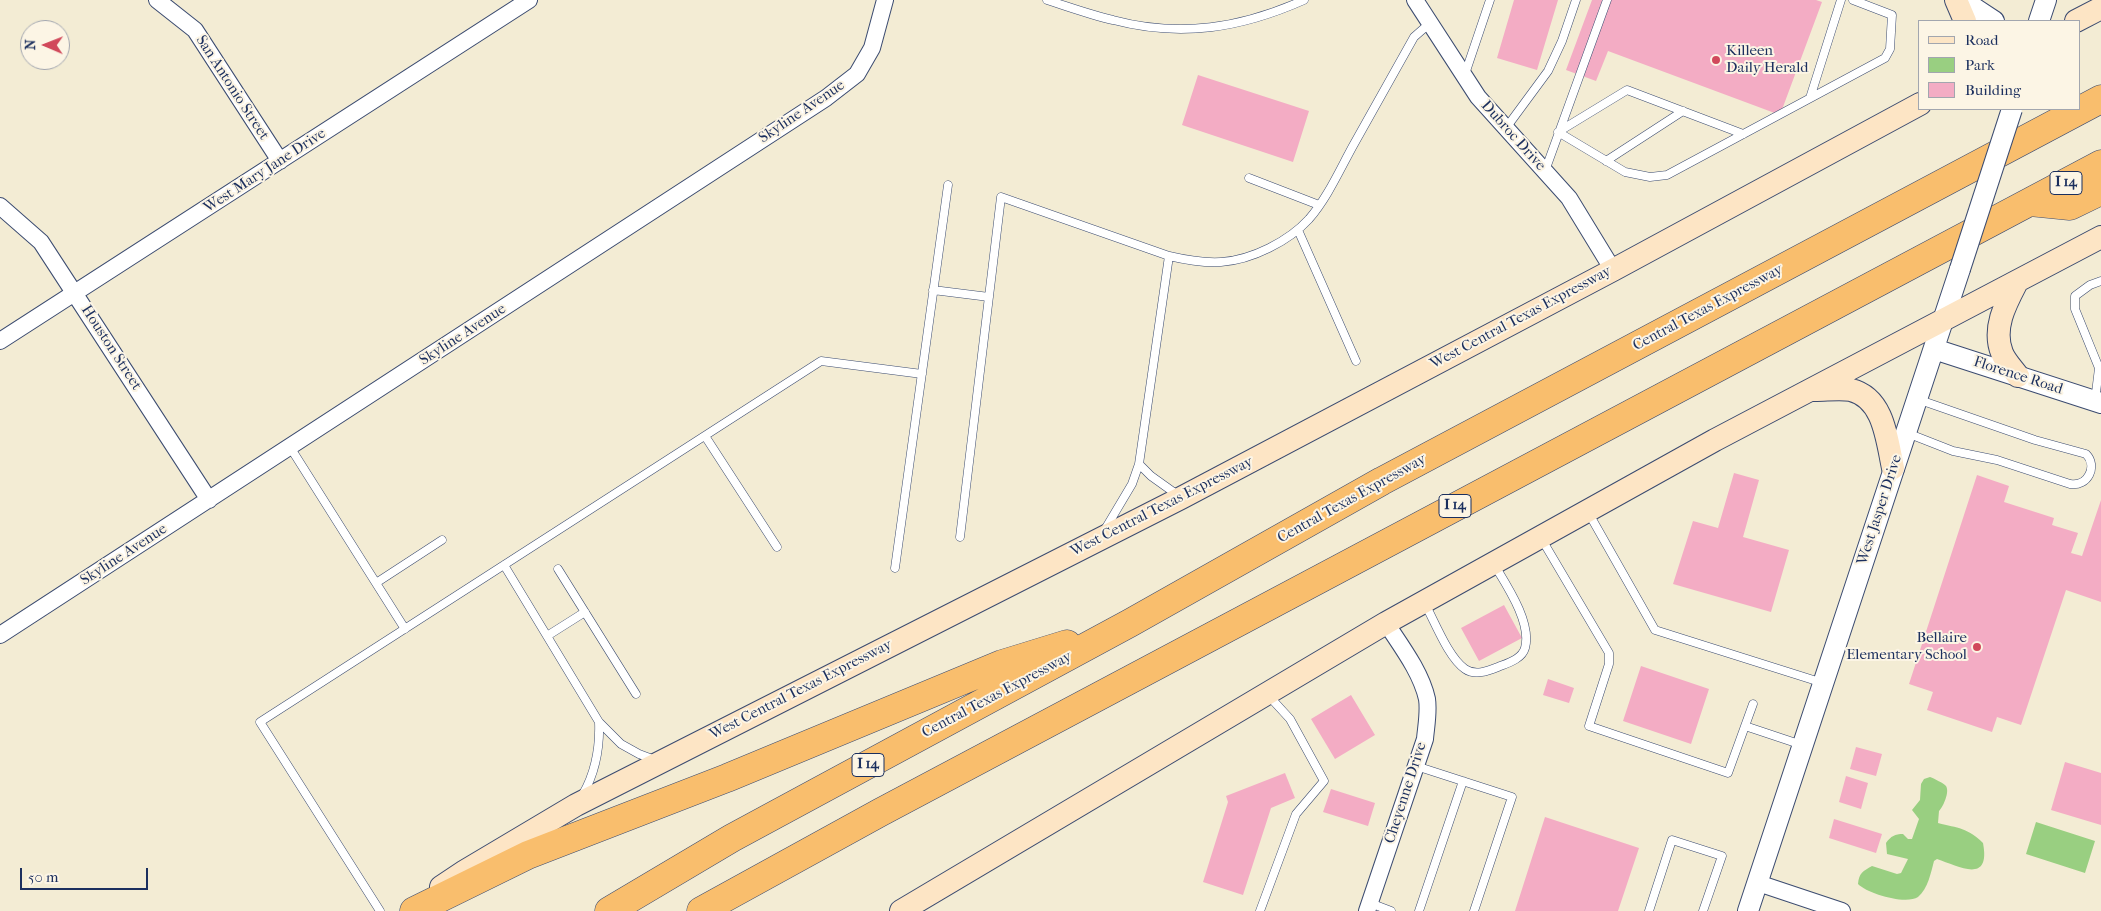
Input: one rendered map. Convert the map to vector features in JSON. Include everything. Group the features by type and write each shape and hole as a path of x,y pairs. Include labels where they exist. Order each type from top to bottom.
{"highway":[{"name":"Central Texas Expressway","path":"2081,110 2101,99"},
{"name":"Central Texas Expressway","path":"609,911 732,838 1130,624 1390,476 2080,110"},
{"name":"I 14","path":"702,911 881,812 2101,164"},
{"path":"2030,202 2070,206 2101,190"},
{"path":"414,911 528,855 727,778 1002,664 1130,624"}],"main road":[{"path":"1956,0 1965,20"},
{"path":"2078,20 2101,8"},
{"name":"West Central Texas Expressway","path":"407,911 466,870 576,805 659,761 1181,498 1613,270 1918,105"},
{"path":"901,911 1386,623 1715,440 2101,237"},
{"path":"2017,282 2004,308 1998,328 2002,353 2018,376"},
{"path":"1812,390 1851,390 1871,399 1879,414 1893,468"}],"street":[{"name":"San Antonio Street","path":"157,0 195,30 280,161"},
{"name":"West Mary Jane Drive","path":"0,340 529,0"},
{"name":"Skyline Avenue","path":"0,635 826,98 857,74 872,48 885,0"},
{"name":"Dubroc Drive","path":"1415,0 1478,97 1569,198 1613,270"},
{"path":"1962,0 1992,20"},
{"path":"2039,20 2046,0"},
{"name":"West Jasper Drive","path":"1748,911 2012,110"},
{"name":"Houston Street","path":"0,206 41,242 209,500"},
{"name":"Florence Road","path":"1934,348 2098,402"},
{"name":"Cheyenne Drive","path":"1368,907 1425,739 1427,701 1421,681 1386,623"},
{"path":"1758,883 1842,911"}],"lane":[{"path":"1047,0 1114,20 1178,30 1211,29 1265,15 1304,0"},
{"path":"1464,76 1490,0"},
{"path":"1506,128 1548,71 1562,41 1576,0"},
{"path":"1544,171 1607,0"},
{"path":"1810,98 1841,0"},
{"path":"1558,132 1625,172 1650,177 1667,175 1885,58 1890,48 1892,15 1853,0"},
{"path":"960,537 1001,197 1168,256 1194,262 1223,262 1250,256 1279,242 1298,230 1319,205 1414,37 1430,23"},
{"path":"1558,132 1627,90 1742,134"},
{"path":"1606,161 1683,111"},
{"path":"1249,178 1319,205"},
{"path":"895,568 948,185"},
{"path":"1298,230 1356,361"},
{"path":"1098,540 1132,484 1139,464 1168,256"},
{"path":"2098,402 2100,369 2075,309 2075,296 2090,285 2101,281"},
{"path":"933,290 989,297"},
{"path":"380,911 260,722 822,361 922,374"},
{"path":"1905,432 1948,450 1997,460 2070,484 2083,483 2089,477 2090,461 2086,454 2035,440 1917,399"},
{"path":"705,436 777,547"},
{"path":"290,447 404,629"},
{"path":"1139,464 1151,476 1181,498"},
{"path":"1587,511 1655,630 1823,683"},
{"path":"1540,537 1609,654 1609,664 1589,726 1728,774 1753,704"},
{"path":"376,583 442,540"},
{"path":"1424,602 1454,658 1466,670 1482,673 1514,661 1525,649 1526,636 1522,616 1494,563"},
{"path":"504,565 599,722 621,744 639,754 659,761"},
{"path":"558,569 636,694"},
{"path":"547,636 585,612"},
{"path":"1260,911 1296,814 1324,781 1290,720 1267,693"},
{"path":"576,805 587,788 594,769 600,746 599,722"},
{"path":"1745,726 1803,745"},
{"path":"1416,766 1512,797 1474,911"},
{"path":"1419,911 1463,781"},
{"path":"1648,911 1672,840 1722,856 1703,911"},
{"path":"1368,907 1391,911"}],"green space":[{"path":"1930,777 1946,786 1947,789 1946,799 1939,811 1938,823 1967,831 1978,838 1983,843 1984,856 1982,864 1977,868 1971,869 1937,859 1934,861 1924,890 1918,897 1912,899 1896,899 1878,895 1863,888 1858,884 1859,877 1872,866 1897,874 1901,873 1908,859 1887,854 1886,843 1891,837 1898,834 1903,834 1908,839 1912,839 1919,819 1912,810 1920,800 1921,784 1924,779"},
{"path":"2036,822 2095,841 2085,873 2026,854"}],"building":[{"path":"1514,0 1558,0 1537,70 1497,58"},
{"name":"Killeen Daily Herald","path":"1592,0 1816,0 1822,2 1780,115 1608,51 1596,81 1566,70"},
{"path":"1198,75 1309,111 1293,162 1182,125"},
{"path":"1734,473 1759,480 1743,537 1789,550 1771,612 1673,584 1693,521 1718,528"},
{"path":"1977,475 2009,486 2004,502 2054,518 2052,525 2078,533 2071,553 2082,556 2101,500 2101,602 2066,590 2021,725 1997,717 1992,732 1927,710 1933,692 1909,684"},
{"path":"1504,605 1522,638 1479,661 1461,628"},
{"path":"1641,666 1709,689 1691,744 1623,721"},
{"path":"1548,679 1574,688 1569,703 1543,695"},
{"path":"1351,695 1375,735 1335,759 1311,719"},
{"path":"1856,747 1882,754 1876,776 1850,769"},
{"path":"2065,762 2101,773 2101,825 2051,810"},
{"path":"1285,773 1295,798 1271,808 1243,895 1203,882 1228,802 1226,796"},
{"path":"1846,776 1868,783 1861,809 1839,802"},
{"path":"1331,789 1375,803 1368,826 1323,812"},
{"path":"1545,817 1639,848 1618,911 1515,911"},
{"path":"1834,819 1882,834 1876,853 1829,838"}],"place":[{"name":"Killeen Daily Herald","path":"1716,60"},
{"name":"Bellaire Elementary School","path":"1977,647"}]}
